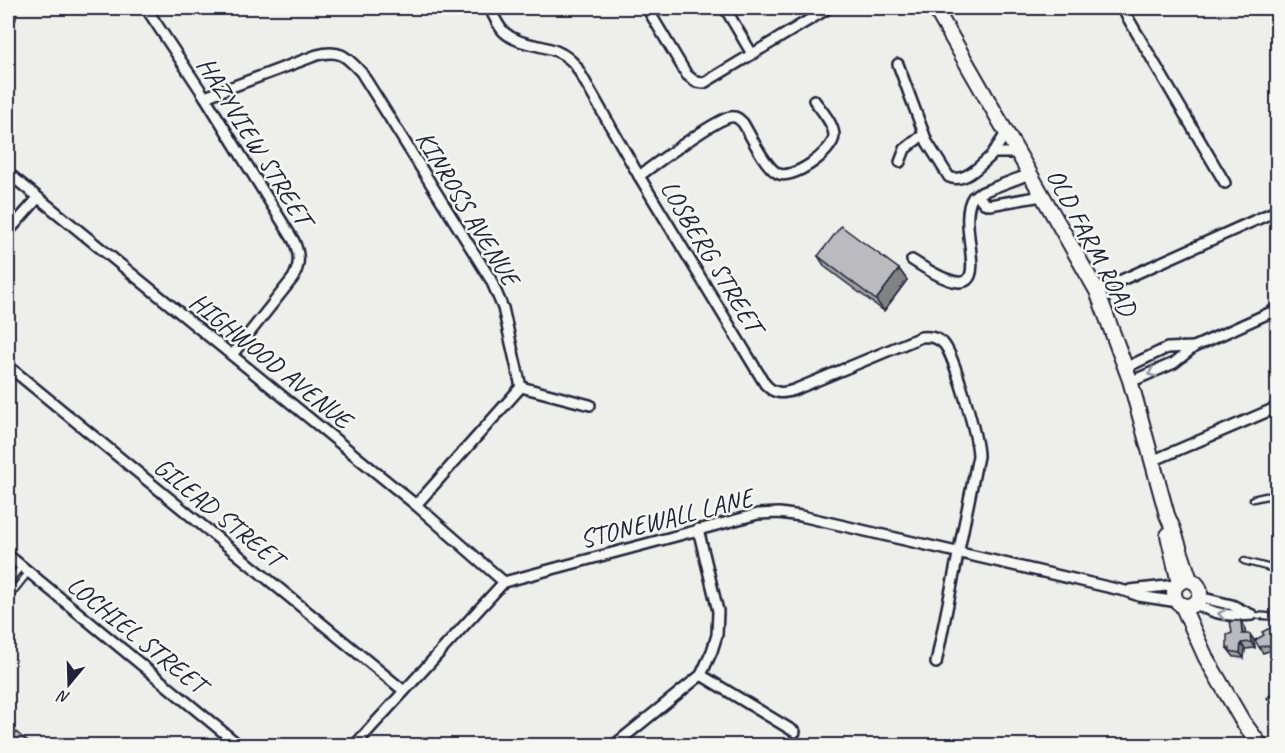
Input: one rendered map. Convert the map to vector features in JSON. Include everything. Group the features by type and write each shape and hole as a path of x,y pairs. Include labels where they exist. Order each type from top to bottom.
{"street":[{"name":"HAZYVIEW STREET","path":"146,8 294,241 298,253 298,263 293,278 232,355"},
{"name":"LOSBERG STREET","path":"489,8 502,30 518,40 561,52 573,62 639,176 765,384 772,391 786,393 913,340 930,337 941,341 947,348 978,446 978,466 959,552"},
{"path":"647,8 687,75 693,80 704,83 830,8"},
{"path":"725,8 752,54"},
{"name":"OLD FARM ROAD","path":"935,8 1097,291 1130,382 1167,515 1176,535 1182,583"},
{"path":"1122,8 1225,183"},
{"name":"KINROSS AVENUE","path":"205,98 317,55 333,53 347,57 361,72 491,280 502,308 521,387"},
{"path":"898,64 924,135 943,170 952,179 963,177 992,154 1006,132"},
{"path":"639,176 716,123 731,116 739,118 743,123 773,170 783,175 792,174 824,153 834,140 834,132 814,100"},
{"path":"900,162 905,149 924,135"},
{"path":"992,154 1017,153"},
{"name":"HIGHWOOD AVENUE","path":"8,173 416,505 504,582"},
{"path":"912,260 938,277 960,282 966,279 971,273 972,265 969,215 973,198 977,194 1029,174"},
{"path":"977,194 990,205 1042,196"},
{"path":"8,232 38,198"},
{"path":"1097,291 1278,210"},
{"path":"1130,382 1174,363 1194,347 1278,309"},
{"path":"1125,368 1167,348 1194,347"},
{"name":"GILEAD STREET","path":"8,366 404,691"},
{"path":"416,505 521,387 590,405"},
{"path":"1152,461 1278,407"},
{"name":"STONEWALL LANE","path":"504,582 698,529 758,514 779,513 959,552 1139,596 1189,602 1227,603 1252,615"},
{"path":"613,746 701,675 717,635 718,611 698,529"},
{"path":"936,663 959,552"},
{"name":"LOCHIEL STREET","path":"8,555 240,746"},
{"path":"354,746 504,582"},
{"path":"1189,602 1199,588 1182,583 1174,594 1189,602 1202,652 1232,704 1261,746"},
{"name":"STONEWALL LANE","path":"1125,591 1182,583"},
{"path":"701,675 795,732"}],"lane":[{"path":"1253,499 1266,496 1278,497"},
{"path":"1244,561 1278,570"},
{"path":"8,583 25,570"},
{"path":"8,598 25,570"},
{"path":"1252,615 1278,617"}],"building":[{"path":"841,226 899,269 876,300 818,256"},
{"path":"1230,621 1241,621 1242,634 1250,634 1251,642 1241,643 1240,653 1227,648 1227,635 1232,633"},
{"path":"1276,625 1278,650 1273,652 1268,645 1259,647 1255,640 1264,635 1262,632"},
{"path":"1278,688 1278,709 1267,698"},
{"path":"16,732 33,746 10,746 8,742"}]}
